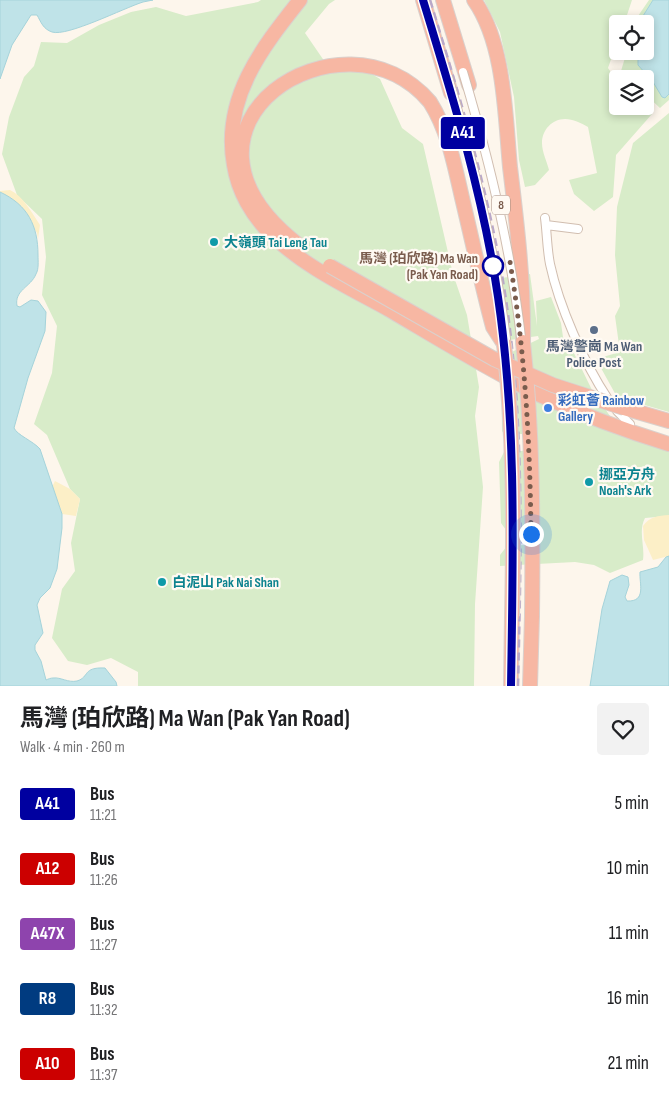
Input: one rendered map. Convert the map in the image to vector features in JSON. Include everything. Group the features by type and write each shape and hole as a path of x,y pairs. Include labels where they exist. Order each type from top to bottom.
{"highway":[{"path":"300,0 257,60 241,90 232,121 246,174 260,206 289,238 327,270 491,369 544,396 616,427 669,444"},
{"name":"8","path":"424,0 470,158 481,204 504,344 513,458 512,686"},
{"name":"8","path":"442,0 488,154 517,293 530,409 533,486 532,616 529,686"},
{"path":"474,0 489,30 502,90 519,245 524,310 523,342"},
{"path":"384,59 402,70 420,87 433,106 442,125 452,155 493,327 504,344"},
{"path":"237,142 251,107 263,88 277,73"},
{"path":"327,270 512,368 553,385 669,422"}],"street":[{"path":"424,0 477,175 492,250 506,344 512,401 516,486 512,686"},
{"path":"442,0 498,200 522,342 529,428 531,486 529,686"},
{"path":"578,229 546,221 549,261 561,301 588,363 608,399"},
{"path":"616,411 630,424"}],"green space":[{"path":"261,0 335,0 329,4 305,33 327,65 348,72 367,71 380,79 402,128 423,144 453,274 467,315 479,387 475,416 483,487 475,604 474,686 138,686 138,672 111,658 87,665 68,661 52,638 62,589 75,571 71,543 80,499 70,489 47,435 34,424 52,373 57,326 42,295 46,257 42,219 17,195 2,154 9,117 24,77 34,66 41,42 67,43 99,25 131,12 156,7 186,16"},
{"path":"484,0 632,0 627,15 609,15 609,60 611,60 608,68 609,115 651,115 616,155 613,197 594,211 574,194 569,180 597,173 588,127 574,120 560,119 552,123 546,130 542,138 542,146 549,170 535,185 525,187 519,160 514,97 500,32"},
{"path":"649,0 660,0 669,66 669,100 660,108 654,102 654,70 621,70 624,60 654,60 654,15 639,15"},
{"path":"669,113 669,412 617,397 596,359 620,352 615,316 620,306 615,255 617,207 633,143"},
{"name":"挪亞方舟 Noah's Ark","path":"530,274 537,326 536,301 551,297 561,323 563,337 570,345 591,388 614,422 669,449 669,516 645,518 642,528 643,560 610,573 594,565 575,562 500,566 500,555 507,546 540,544 539,529 506,530 501,523 499,462 504,452 537,450 538,434 504,434 502,431 501,357 539,339 538,336 496,342 488,280"}],"sand":[{"path":"10,190 23,201 40,225 38,239 37,233 16,202 0,192"},
{"path":"55,481 70,489 80,499 76,516 62,514 52,487"},
{"path":"669,515 669,556 653,560 644,540 643,526 651,518"}],"water":[{"path":"0,0 153,0 134,5 82,26 59,32 49,31 37,15 31,15 12,45 0,79"},
{"path":"653,0 669,0 669,94 665,98 662,97 654,84 654,70 642,70 638,65 638,60 654,60 654,15 644,15"},
{"path":"0,192 18,203 24,210 33,226 38,244 37,272 34,278 20,292 17,306 20,307 31,300 38,301 46,312 45,331 28,378 14,428 40,449 62,514 57,569 50,588 40,598 37,605 43,633 35,645 35,650 41,661 46,680 56,678 77,681 93,669 105,668 117,686 0,686"},
{"path":"669,556 669,686 590,686 602,609 610,581 622,575 628,577 629,585 625,597 627,601 633,600 640,595 641,591 640,572 658,567"}],"railway":[{"path":"430,0 463,109 482,182 505,293 516,391 519,440 520,588 518,686"}],"bus line":[{"name":"A41","path":"423,0 470,158 481,204 498,296 509,392 514,486 511,686"}],"place":[{"name":"大嶺頭 Tai Leng Tau","path":"214,242"},
{"name":"馬灣 (珀欣路) Ma Wan (Pak Yan Road)","path":"493,266"},
{"name":"馬灣警崗 Ma Wan Police Post","path":"594,330"},
{"name":"彩虹薈 Rainbow Gallery","path":"548,408"},
{"name":"挪亞方舟 Noah's Ark","path":"589,482"},
{"name":"白泥山 Pak Nai Shan","path":"162,582"}],"route":[{"path":"493,266 510,262 522,342 529,438 531,534"}]}
